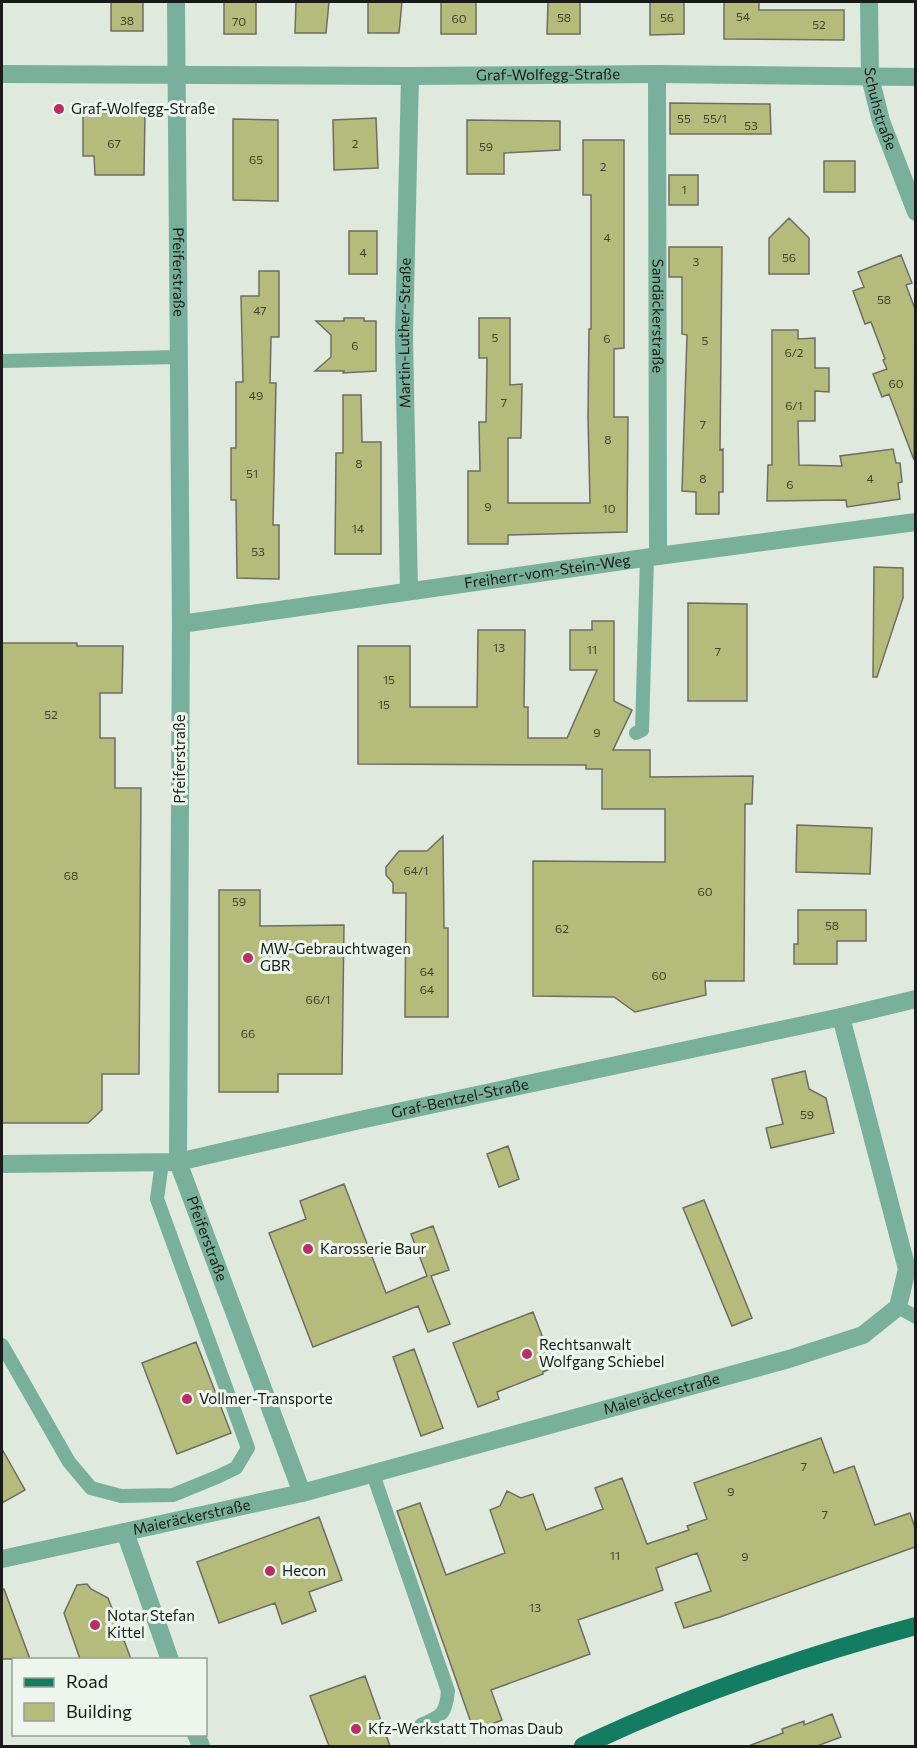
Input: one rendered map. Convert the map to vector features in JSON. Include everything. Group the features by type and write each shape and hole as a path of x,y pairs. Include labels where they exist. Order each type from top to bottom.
{"main road":[{"path":"583,1746 717,1691 815,1656 915,1626"}],"street":[{"name":"Pfeiferstraße","path":"176,2 181,624 170,1162 302,1493"},
{"name":"Schuhstraße","path":"869,2 870,77 881,121 915,212"},
{"name":"Graf-Wolfegg-Straße","path":"2,74 410,76 657,74 915,77"},
{"name":"Sandäckerstraße","path":"652,556 657,74"},
{"name":"Martin-Luther-Straße","path":"409,591 404,337 410,76"},
{"name":"Freiherr-vom-Stein-Weg","path":"181,624 652,556 915,522"},
{"name":"Graf-Bentzel-Straße","path":"2,1164 170,1162 915,999"},
{"path":"841,1017 907,1269 898,1307"},
{"name":"Maieräckerstraße","path":"2,1559 302,1493 789,1359 863,1335 898,1307"},
{"name":"Maieräckerstraße","path":"125,1532 170,1658"}],"lane":[{"path":"2,361 179,357"},
{"path":"636,732 642,730 652,556"},
{"path":"2,1346 69,1462 91,1488 121,1496 173,1495 236,1467 248,1448 157,1199 170,1162"},
{"path":"898,1307 915,1317"},
{"path":"373,1474 448,1691 447,1708 435,1719 421,1725"}],"building":[{"path":"111,2 143,2 143,31 111,31"},
{"path":"224,2 256,2 256,34 224,34"},
{"path":"296,2 329,2 326,33 295,33"},
{"path":"368,2 402,2 399,33 368,33"},
{"path":"441,2 476,2 476,34 441,34"},
{"path":"548,2 580,2 580,34 547,34"},
{"path":"650,2 684,2 684,34 650,35"},
{"path":"724,2 759,2 759,10 844,10 844,40 724,39"},
{"path":"670,103 770,104 771,134 670,134"},
{"path":"83,113 145,113 144,175 95,175 94,156 83,156"},
{"path":"376,118 378,168 334,170 333,120"},
{"path":"233,119 278,120 278,201 233,200"},
{"path":"467,120 560,121 560,150 504,153 504,174 467,174"},
{"path":"583,140 624,140 624,348 614,349 614,417 628,417 627,532 508,535 508,544 468,544 468,471 480,471 479,422 486,422 487,358 479,358 479,318 510,318 510,385 522,384 521,438 508,438 508,503 590,503 588,417 589,329 591,329 591,195 583,195"},
{"path":"824,161 855,161 855,192 824,192"},
{"path":"669,175 698,175 698,205 669,205"},
{"path":"789,218 809,238 809,274 769,274 769,238"},
{"path":"349,231 377,231 377,274 349,274"},
{"path":"669,247 722,247 720,450 723,449 723,492 719,492 719,514 696,514 696,492 682,491 687,335 682,334 682,277 669,277"},
{"path":"901,255 912,283 906,285 915,309 914,460 889,394 882,397 873,374 887,369 883,360 885,359 871,322 865,324 853,291 864,287 858,272"},
{"path":"259,271 279,271 279,337 271,337 270,383 276,383 273,525 279,525 279,579 237,578 236,500 231,500 231,448 236,448 236,382 243,382 241,296 259,296"},
{"path":"344,318 364,318 364,321 376,321 376,371 343,373 344,371 315,371 331,357 331,335 316,321 344,321"},
{"path":"772,330 798,330 798,339 815,338 815,368 829,368 829,392 815,391 815,421 798,421 799,465 842,466 840,456 893,449 896,463 900,463 902,482 898,483 900,499 847,507 846,500 767,501 768,465 772,465"},
{"path":"343,395 361,395 362,442 381,442 381,554 335,554 336,453 343,453"},
{"path":"874,567 903,568 903,598 877,677 873,677"},
{"path":"688,603 747,604 747,701 688,701"},
{"path":"592,621 614,621 614,701 632,710 613,750 650,750 650,777 753,776 752,804 745,804 744,981 705,981 706,995 635,1012 614,997 533,996 533,861 665,862 665,809 602,809 602,769 586,769 586,765 358,764 358,646 410,646 410,707 477,707 478,630 525,630 524,707 528,707 528,738 567,738 597,670 570,670 570,630 592,630"},
{"path":"2,643 77,643 77,646 123,646 122,693 100,693 100,738 115,738 115,788 141,788 139,1074 102,1074 102,1110 88,1123 2,1123"},
{"path":"797,825 872,828 870,874 796,872"},
{"path":"443,836 444,928 448,928 448,1017 405,1017 406,893 393,893 393,883 386,875 386,867 399,851 427,851"},
{"path":"219,890 260,890 260,926 344,925 342,1074 278,1074 278,1092 219,1092"},
{"path":"798,910 866,910 866,941 837,941 837,964 794,964 794,944 798,944"},
{"path":"805,1071 809,1089 826,1098 834,1133 771,1148 766,1128 783,1124 772,1079"},
{"path":"508,1146 519,1179 499,1187 487,1154"},
{"path":"344,1184 386,1293 427,1276 411,1234 433,1226 449,1270 431,1276 450,1324 428,1332 418,1306 313,1347 269,1233 306,1219 300,1201"},
{"path":"704,1200 752,1318 732,1326 683,1208"},
{"path":"533,1312 554,1367 543,1374 497,1392 499,1399 478,1407 453,1343"},
{"path":"196,1342 231,1433 177,1454 142,1363"},
{"path":"414,1349 443,1428 421,1436 393,1357"},
{"path":"821,1438 834,1473 854,1466 875,1525 910,1513 915,1528 915,1547 684,1628 675,1603 711,1591 697,1553 656,1568 663,1590 578,1620 590,1654 491,1690 502,1720 474,1731 397,1511 420,1503 446,1575 505,1553 490,1510 500,1506 507,1491 521,1498 533,1494 546,1530 603,1509 595,1488 622,1478 647,1544 689,1530 687,1526 707,1519 694,1483"},
{"path":"2,1449 25,1490 2,1503"},
{"name":"Hecon","path":"319,1517 342,1580 309,1592 316,1611 282,1624 275,1603 219,1623 197,1562"},
{"path":"87,1584 91,1589 108,1598 131,1658 80,1658 64,1613 77,1585"},
{"path":"4,1589 30,1658 2,1659 2,1590"},
{"path":"365,1676 390,1746 329,1746 310,1696"},
{"path":"832,1714 841,1737 817,1746 751,1745 783,1733 782,1729 804,1721 804,1725"}],"place":[{"name":"Graf-Wolfegg-Straße","path":"59,109"},
{"name":"MW-Gebrauchtwagen GBR","path":"248,958"},
{"name":"Karosserie Baur","path":"308,1249"},
{"name":"Rechtsanwalt Wolfgang Schiebel","path":"527,1354"},
{"name":"Vollmer-Transporte","path":"187,1399"},
{"name":"Hecon","path":"270,1571"},
{"name":"Notar Stefan Kittel","path":"95,1625"},
{"name":"Kfz-Werkstatt Thomas Daub","path":"356,1729"}]}
